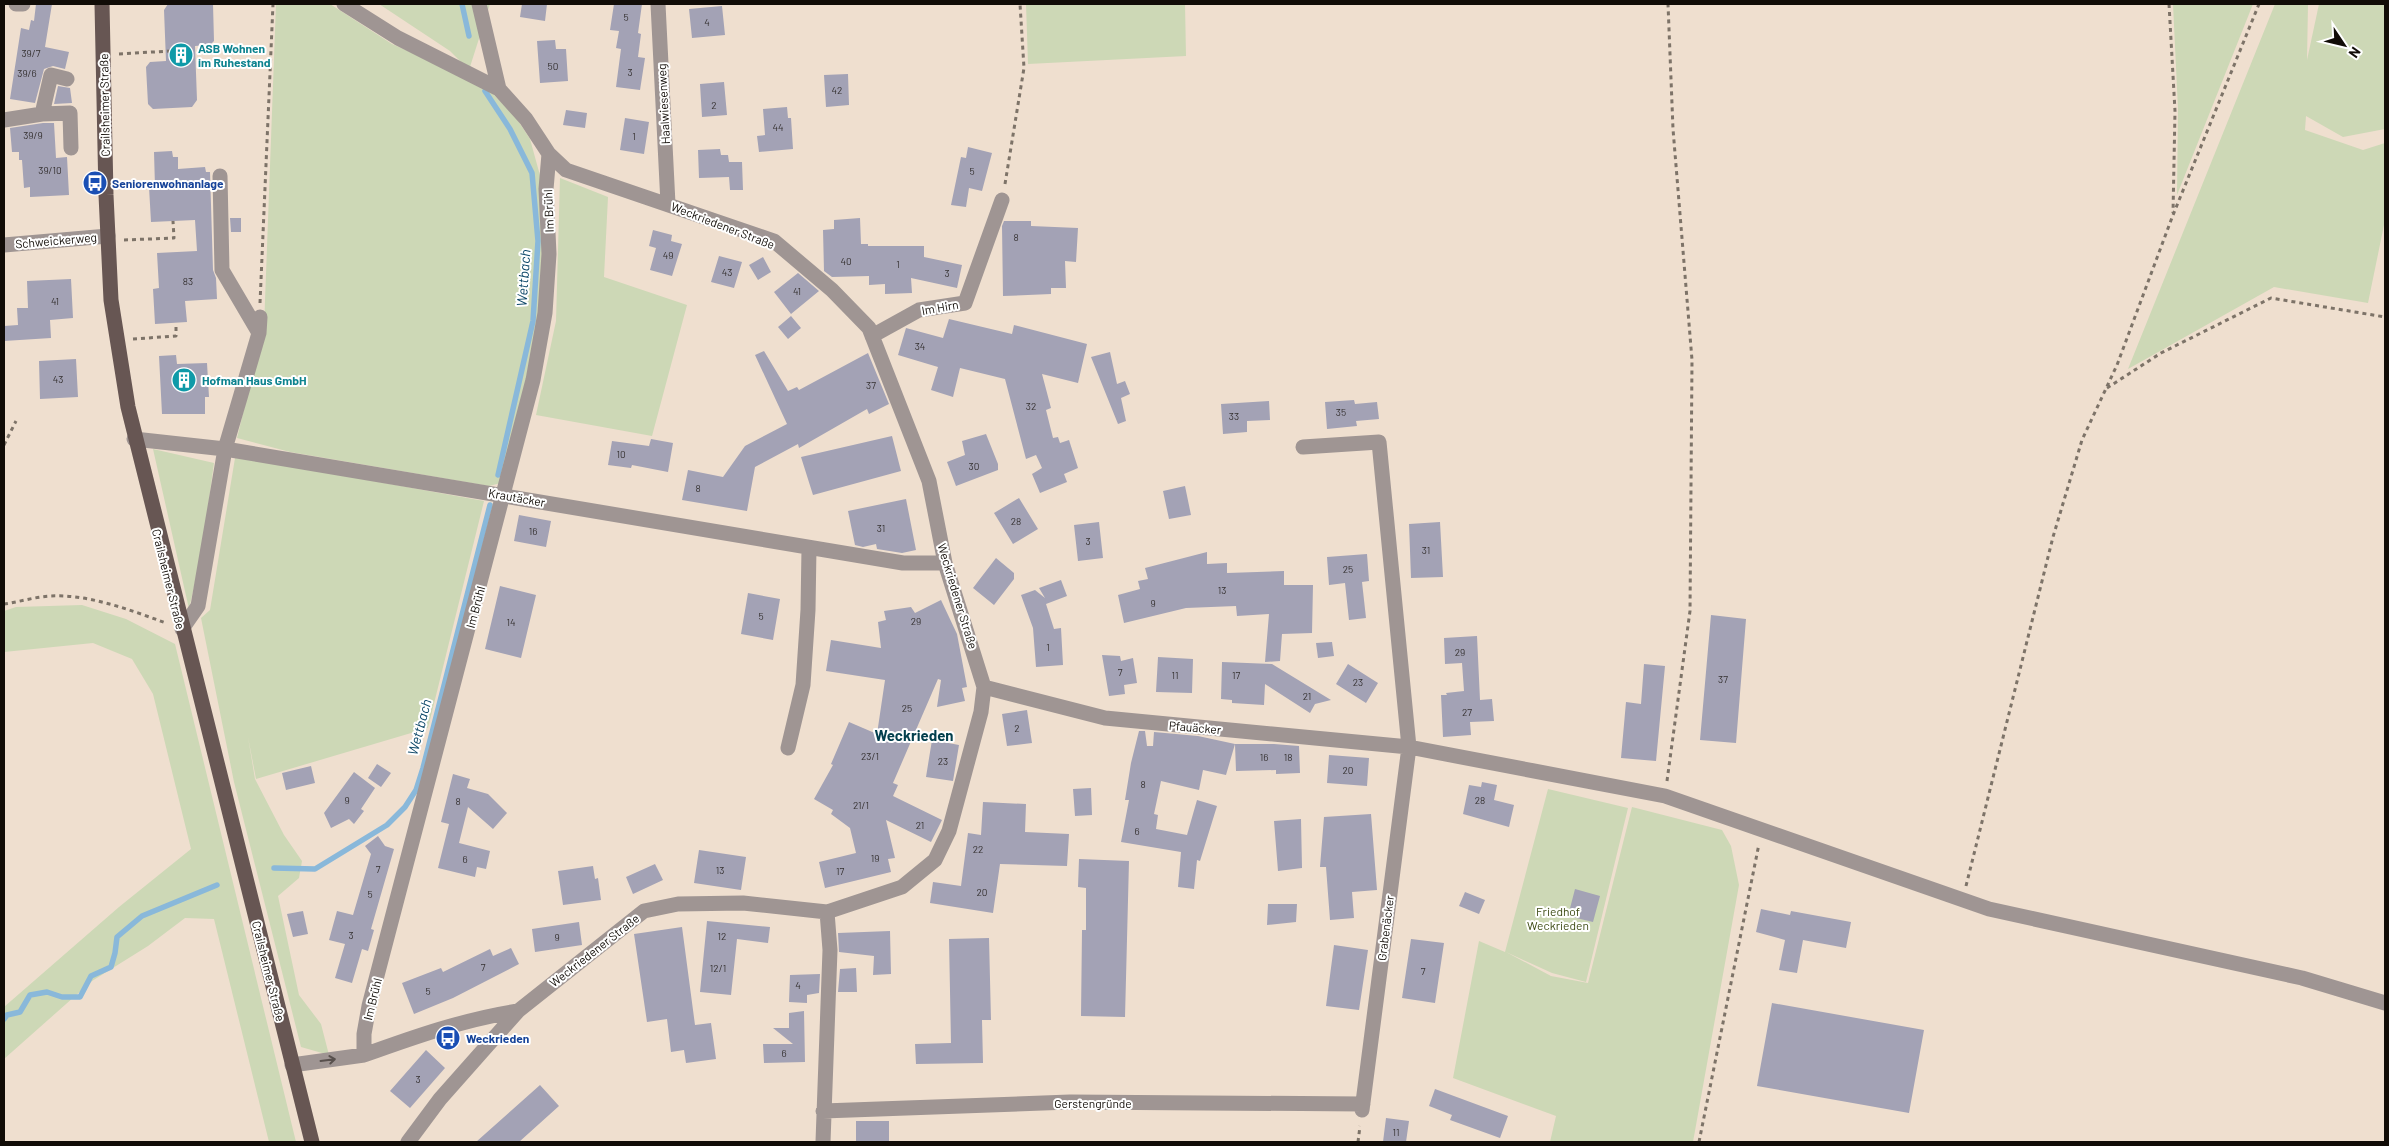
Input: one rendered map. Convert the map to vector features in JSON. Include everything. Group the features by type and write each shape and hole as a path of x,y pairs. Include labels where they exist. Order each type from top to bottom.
{"main road":[{"name":"Crailsheimer Straße","path":"102,4 108,238 112,300 134,439 312,1142"}],"street":[{"path":"16,4 23,4"},
{"name":"Weckriedener Straße","path":"344,4 398,38 499,89 526,119 549,154 566,170 774,241 832,290 869,328 929,481 945,563 984,686 981,712 962,791 950,831 934,860 902,887 827,912 743,904 678,904 644,911 518,1011 440,1098 408,1142"},
{"path":"479,4 499,89"},
{"name":"Haalwiesenweg","path":"658,4 668,204"},
{"path":"42,114 51,75 67,79"},
{"path":"4,120 42,114 70,113 71,148"},
{"name":"Im Brühl","path":"364,1056 364,1034 369,1006 450,706 533,380 545,313 549,254 546,189 549,154"},
{"path":"220,176 222,270 259,333"},
{"name":"Im Hirn","path":"872,336 919,310 965,303 1002,200"},
{"name":"Schweickerweg","path":"4,245 108,238"},
{"path":"182,629 198,606 225,449 259,333 260,317"},
{"name":"Krautäcker","path":"134,439 225,449 904,563 945,563"},
{"path":"1303,447 1379,442 1409,747"},
{"path":"788,748 803,685 808,610 808,548"},
{"name":"Pfauäcker","path":"984,686 1105,718 1409,747 1665,796 1989,909 2302,978 2385,1003"},
{"name":"Grabenäcker","path":"1363,1107 1409,747"},
{"path":"824,1142 823,1110 830,950 827,912"},
{"path":"292,1064 364,1056 426,1032 491,1015 518,1011"},
{"name":"Gerstengründe","path":"823,1110 1070,1102 1363,1107"}],"path":[{"path":"260,317 273,4"},
{"path":"1002,200 1024,68 1020,4"},
{"path":"1665,796 1690,611 1692,369 1674,129 1668,4"},
{"path":"2169,4 2175,111 2173,215"},
{"path":"1963,900 2053,537 2082,440 2106,388 2173,215 2259,4"},
{"path":"103,54 170,50"},
{"path":"108,238 174,238 173,221"},
{"path":"2106,388 2161,353 2271,298 2385,317"},
{"path":"117,340 176,336 176,322"},
{"path":"4,445 16,421"},
{"path":"4,604 50,596 82,599 135,612 182,629"},
{"path":"1700,1142 1762,830"}],"green space":[{"path":"276,4 330,4 392,44 483,84 515,116 530,139 541,179 546,280 505,482 489,486 290,452 237,438 264,328"},
{"path":"379,4 490,4 469,70 450,51"},
{"path":"1026,4 1185,4 1186,56 1028,64"},
{"path":"2173,4 2253,4 2177,195 2178,109"},
{"path":"2275,4 2308,4 2307,60 2319,4 2385,4 2385,129 2343,137 2306,116 2305,130 2363,150 2385,143 2385,220 2368,303 2274,287 2128,369"},
{"path":"560,178 608,197 604,277 687,305 652,436 536,415 556,321"},
{"path":"153,449 214,463 202,551 189,609"},
{"path":"235,458 263,461 484,501 428,728 256,779 248,737 255,779 284,835 302,861 299,878 278,896 299,995 321,1024 329,1055 301,1047 234,782 201,618 210,610"},
{"path":"82,605 126,619 175,644 296,1142 269,1142 214,919 185,918 148,946 92,981 4,1059 4,1007 119,907 191,849 153,694 132,659 93,643 4,652 4,611 16,607"},
{"name":"Friedhof Weckrieden","path":"1548,789 1628,808 1586,982 1552,973 1506,952 1551,976 1588,983 1632,807 1722,830 1731,846 1739,885 1693,1142 1550,1142 1556,1116 1453,1078 1479,941 1505,952"}],"building":[{"path":"36,4 52,4 45,47 69,52 65,69 53,66 44,69 35,103 10,99 21,28 29,30 31,20 34,21"},
{"name":"ASB Wohnen im Ruhestand","path":"168,4 213,4 214,41 210,45 195,46 197,100 192,107 153,109 148,104 146,67 150,62 166,61 164,10"},
{"path":"522,4 547,4 545,21 520,17"},
{"path":"614,4 642,4 638,33 641,34 638,57 645,58 640,90 616,87 621,49 616,48 619,31 610,30"},
{"path":"722,6 725,35 692,38 689,9"},
{"path":"555,40 556,49 566,49 568,81 540,83 537,41"},
{"path":"848,74 849,105 826,107 824,75"},
{"path":"724,82 727,115 702,117 700,84"},
{"path":"58,86 70,88 72,103 54,104"},
{"path":"787,107 788,118 791,118 793,149 759,152 757,136 765,135 763,109"},
{"path":"566,110 587,113 585,128 563,125"},
{"path":"625,118 649,122 644,154 620,150"},
{"path":"54,123 56,158 67,157 69,195 30,197 30,187 24,188 22,160 19,160 19,152 12,152 10,128"},
{"path":"968,147 992,153 982,191 969,188 966,207 951,205 961,157 966,158"},
{"path":"720,149 721,155 728,155 729,162 742,162 743,190 730,190 729,177 699,178 698,150"},
{"path":"172,151 173,157 178,157 178,169 205,167 206,172 210,172 213,270 216,278 217,299 185,301 187,322 155,324 153,289 159,288 157,253 197,251 195,220 151,222 149,187 155,187 154,152"},
{"path":"230,218 241,218 241,232 231,232"},
{"path":"860,218 861,244 868,244 868,246 924,246 924,257 962,265 957,288 911,278 912,293 885,294 885,284 869,285 869,276 832,277 824,271 823,230 834,229 834,220"},
{"path":"1004,221 1031,221 1031,226 1078,228 1076,262 1065,261 1066,288 1051,288 1051,294 1003,296 1002,226"},
{"path":"653,230 672,235 671,241 682,244 672,276 650,270 656,248 649,246"},
{"path":"719,256 742,262 734,288 711,282"},
{"path":"763,257 771,272 758,280 749,265"},
{"path":"798,273 819,291 791,314 774,292"},
{"path":"71,279 73,318 50,320 51,338 4,341 4,326 18,325 17,308 28,308 27,281"},
{"path":"791,316 801,328 788,339 778,327"},
{"path":"949,319 1012,334 1014,325 1087,344 1078,383 1042,374 1051,408 1046,410 1053,438 1058,437 1060,443 1069,440 1078,468 1064,474 1067,482 1040,493 1032,474 1042,468 1036,455 1026,459 1005,379 960,368 953,397 931,390 938,367 898,355 906,328 943,338"},
{"path":"764,351 788,391 797,387 799,390 868,353 889,404 869,414 867,409 799,448 798,444 755,467 747,511 682,500 688,470 723,477 745,446 787,424 755,355"},
{"path":"1110,352 1117,384 1125,381 1130,394 1121,398 1126,421 1118,424 1091,357"},
{"name":"Hofman Haus GmbH","path":"176,355 177,364 207,363 209,397 205,397 205,414 162,414 159,356"},
{"path":"76,359 78,397 40,399 39,361"},
{"path":"1354,400 1355,404 1377,402 1379,419 1356,421 1357,426 1327,429 1325,402"},
{"path":"1269,401 1270,420 1247,421 1247,432 1223,434 1221,404"},
{"path":"986,434 998,464 998,470 956,486 947,462 965,455 962,441"},
{"path":"892,436 901,471 813,495 801,457"},
{"path":"651,439 673,443 668,472 632,465 631,468 608,465 612,441 649,446"},
{"path":"1185,486 1191,515 1169,519 1163,491"},
{"path":"1019,498 1038,529 1013,544 994,513"},
{"path":"906,499 916,550 902,553 877,549 876,544 863,547 855,545 848,511"},
{"path":"519,515 551,521 546,547 514,541"},
{"path":"1099,522 1103,558 1078,561 1074,525"},
{"path":"1440,522 1443,577 1411,578 1409,524"},
{"path":"1207,552 1207,564 1227,563 1227,573 1284,571 1284,585 1313,585 1312,633 1282,634 1280,661 1265,662 1269,614 1237,616 1236,606 1186,608 1124,623 1118,595 1140,589 1138,581 1148,579 1145,568"},
{"path":"1367,554 1369,581 1362,582 1366,618 1349,620 1345,583 1329,585 1327,557"},
{"path":"996,558 1014,573 1014,579 994,605 973,588"},
{"path":"1061,580 1067,596 1046,604 1054,629 1061,628 1063,665 1036,667 1033,628 1021,595 1035,590 1045,598 1039,588"},
{"path":"500,586 536,595 521,658 485,649"},
{"path":"748,593 780,599 773,640 741,634"},
{"path":"941,600 957,634 967,687 962,688 965,701 937,707 941,680 938,679 893,783 898,785 893,796 942,820 931,842 886,820 895,858 888,859 891,872 825,888 819,862 856,853 850,828 831,814 833,810 814,799 833,765 831,764 849,722 877,734 885,680 826,671 831,640 881,648 878,622 886,620 884,611 911,607 915,613"},
{"path":"1711,615 1746,619 1736,743 1700,740"},
{"path":"1477,636 1480,700 1492,699 1494,721 1470,722 1471,735 1443,737 1441,695 1464,691 1462,663 1445,664 1444,638"},
{"path":"1332,642 1334,656 1318,658 1316,643"},
{"path":"1102,655 1120,656 1121,661 1133,658 1137,683 1124,685 1125,694 1109,696"},
{"path":"1158,657 1193,659 1192,693 1156,692"},
{"path":"1222,662 1272,664 1331,700 1315,704 1310,713 1265,684 1264,705 1232,703 1232,700 1221,699"},
{"path":"1348,664 1378,683 1366,703 1336,684"},
{"path":"1644,664 1665,666 1656,761 1621,758 1626,702 1641,704"},
{"path":"1027,710 1032,743 1007,746 1002,714"},
{"path":"1139,731 1145,731 1147,746 1153,746 1154,732 1198,736 1235,744 1226,775 1203,770 1199,790 1161,781 1154,814 1158,815 1156,829 1187,835 1197,800 1217,806 1200,861 1197,860 1194,889 1178,887 1181,852 1121,842 1129,800 1125,800 1131,763"},
{"path":"932,740 959,745 953,781 926,777"},
{"path":"1235,744 1299,746 1300,773 1276,774 1276,770 1236,771"},
{"path":"1329,755 1369,758 1367,786 1327,783"},
{"path":"377,764 391,773 381,787 368,778"},
{"path":"311,766 315,783 286,790 282,773"},
{"path":"354,772 375,788 361,809 364,811 354,824 349,819 331,828 324,813"},
{"path":"453,774 470,779 467,788 488,794 507,813 493,829 468,807 459,843 490,851 486,869 477,867 475,877 438,868 449,824 441,822"},
{"path":"1482,782 1497,785 1494,800 1514,805 1509,827 1463,814 1469,785 1481,787"},
{"path":"1091,788 1092,815 1075,816 1073,789"},
{"path":"983,802 1026,804 1025,832 1069,834 1067,866 1000,864 993,913 930,903 933,882 961,886 968,833 981,835"},
{"path":"1371,814 1377,890 1352,892 1354,918 1330,920 1326,867 1320,867 1324,817"},
{"path":"1301,819 1302,868 1278,871 1274,821"},
{"path":"378,836 385,846 394,849 371,929 374,930 368,951 362,949 352,983 335,978 345,944 329,940 337,911 353,915 371,854 365,846"},
{"path":"699,850 746,857 741,890 694,883"},
{"path":"1079,859 1129,861 1125,1017 1081,1016 1082,930 1086,930 1086,888 1078,887"},
{"path":"655,864 663,880 633,894 626,877"},
{"path":"593,866 595,879 598,878 601,900 563,905 558,871"},
{"path":"1575,889 1600,896 1593,922 1568,916"},
{"path":"1465,892 1485,900 1479,914 1459,906"},
{"path":"1268,904 1297,904 1296,922 1267,925"},
{"path":"1761,909 1790,915 1791,911 1851,922 1846,948 1803,940 1797,973 1779,970 1785,940 1756,932"},
{"path":"303,911 308,934 293,937 287,914"},
{"path":"707,921 770,927 768,943 737,939 731,995 700,992"},
{"path":"579,922 582,945 535,952 532,929"},
{"path":"682,927 695,1025 711,1023 716,1059 686,1063 684,1050 671,1052 667,1019 647,1022 634,934"},
{"path":"890,931 891,974 873,975 874,956 839,952 838,933"},
{"path":"989,938 991,1020 982,1020 983,1063 916,1064 915,1044 951,1043 949,939"},
{"path":"1411,939 1444,943 1435,1003 1402,998"},
{"path":"1334,945 1368,950 1359,1010 1326,1006"},
{"path":"511,948 519,964 453,998 414,1014 402,983 441,968 443,972 490,949 493,956"},
{"path":"856,968 857,992 838,992 840,969"},
{"path":"820,974 819,993 807,995 807,1003 789,1002 790,975"},
{"path":"1772,1003 1924,1030 1909,1113 1757,1086"},
{"path":"804,1011 805,1062 764,1063 763,1044 793,1044 773,1028 789,1028 789,1013"},
{"path":"426,1050 445,1068 410,1108 390,1091"},
{"path":"540,1085 559,1106 519,1142 476,1142"},
{"path":"1435,1089 1508,1116 1500,1138 1450,1120 1452,1115 1429,1106"},
{"path":"1386,1118 1409,1121 1406,1142 1383,1142"},
{"path":"856,1121 889,1121 889,1142 856,1142"}],"waterway":[{"name":"Wettbach","path":"462,4 469,36"},
{"name":"Wettbach","path":"485,91 510,129 532,173 538,241 533,321 498,475"},
{"name":"Wettbach","path":"274,868 315,869 387,825 405,807 416,790 490,505"},
{"name":"Wettbach","path":"4,1019 7,1015 20,1012 30,995 47,992 62,997 80,997 91,976 111,967 117,937 142,916 217,885"}],"place":[{"name":"ASB Wohnen im Ruhestand","path":"181,55"},
{"name":"Seniorenwohnanlage","path":"95,183"},
{"name":"Hofman Haus GmbH","path":"184,380"},
{"name":"Weckrieden","path":"448,1038"}],"district":[{"name":"Weckrieden","path":"914,735"}]}
